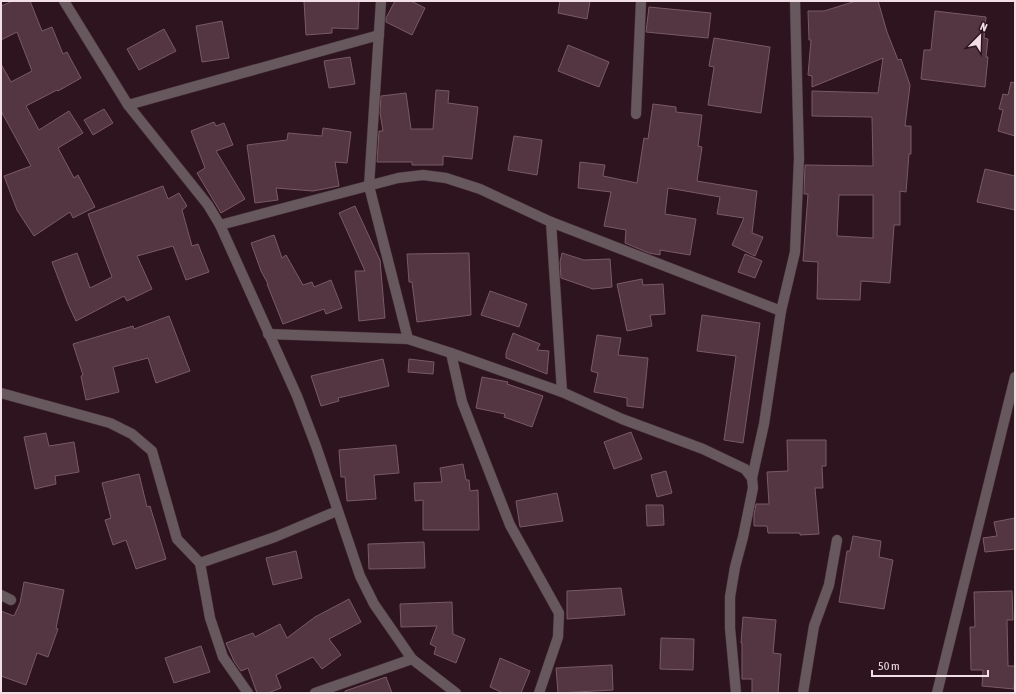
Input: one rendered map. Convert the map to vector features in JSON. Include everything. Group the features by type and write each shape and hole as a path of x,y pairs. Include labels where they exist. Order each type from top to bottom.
{"street":[{"path":"64,1 128,105 208,205 220,225 296,396 316,446 360,576 374,604 412,659 456,693"},
{"path":"382,1 369,186 408,339"},
{"path":"636,114 641,1"},
{"path":"736,693 730,628 730,598 735,567 754,488 752,478 764,424 781,311 795,252 799,158 795,1"},
{"path":"128,105 379,35"},
{"path":"220,225 398,178 423,175 446,178 480,189 551,222 781,311"},
{"path":"551,222 562,392"},
{"path":"268,334 408,339 562,392 622,419 710,453 745,469 752,478"},
{"path":"451,353 462,402 510,524 559,613 558,637 539,693"},
{"path":"937,693 1015,377"},
{"path":"1,393 110,423 132,434 152,451 177,539 200,563 210,618 222,657 248,693"},
{"path":"200,563 276,536 337,511"},
{"path":"803,693 814,626 829,585 837,540"},
{"path":"1,594 11,600"},
{"path":"315,693 412,659"}],"building":[{"path":"13,1 30,1 42,31 52,27 63,54 67,52 81,78 26,106 39,130 69,111 83,133 58,148 74,178 78,175 95,207 73,218 70,212 34,236 17,210 4,176 31,166 1,111 1,64 11,82 32,71 17,32 1,40 1,6"},
{"path":"304,1 359,1 358,29 332,28 332,33 306,35"},
{"path":"395,1 411,1 425,8 412,35 386,22 386,18"},
{"path":"560,1 590,1 587,19 558,13"},
{"path":"856,1 878,1 887,32 898,60 901,59 910,85 905,126 911,126 911,154 909,154 906,192 900,191 900,225 894,225 890,283 861,281 860,300 817,299 818,262 803,261 808,194 804,194 805,165 873,166 872,117 812,116 812,91 878,93 883,58 812,87 812,76 808,75 811,40 809,40 808,11 824,11","holes":["839,195 873,195 873,238 837,236"]},
{"path":"649,7 711,13 708,38 646,32"},
{"path":"935,11 986,17 984,38 988,39 986,57 988,57 985,87 921,79 924,50 931,50"},
{"path":"222,21 229,58 202,62 196,26"},
{"path":"164,29 176,51 139,70 127,49"},
{"path":"714,38 770,47 761,113 708,105 714,67 709,66"},
{"path":"568,45 609,62 599,87 558,71"},
{"path":"350,57 355,84 329,88 324,61"},
{"path":"1011,82 1015,83 1015,136 998,131 1003,110 999,109 1003,94 1008,95"},
{"path":"436,90 449,91 448,103 478,107 472,159 443,156 443,165 412,165 412,162 377,162 379,131 383,131 380,113 381,96 406,93 411,129 433,129"},
{"path":"653,104 676,107 676,112 702,115 698,146 702,147 697,181 757,191 752,233 763,237 755,256 732,245 744,218 717,214 720,197 668,188 665,214 696,219 690,255 660,250 660,255 649,253 625,243 626,230 604,226 611,192 578,188 580,162 605,165 603,176 637,183 644,138 648,139"},
{"path":"104,109 113,123 93,135 84,120"},
{"path":"214,122 216,126 224,123 233,145 216,151 245,199 221,213 197,173 205,168 191,131"},
{"path":"323,128 351,132 347,163 335,162 339,186 313,191 276,188 278,200 255,203 247,145 287,140 288,133 322,136"},
{"path":"514,136 542,140 537,175 508,170"},
{"path":"985,169 1015,176 1015,210 977,202"},
{"path":"163,186 168,199 179,193 187,206 182,210 192,246 198,244 209,272 186,280 173,246 137,256 152,289 127,301 124,296 76,321 52,262 77,253 90,288 112,277 88,214"},
{"path":"355,206 380,260 385,318 359,321 355,271 365,271 339,213"},
{"path":"274,235 282,258 286,255 303,285 312,282 314,287 331,280 342,308 326,314 324,309 283,324 251,243"},
{"path":"469,253 471,315 417,322 412,282 409,282 407,254"},
{"path":"562,253 584,260 610,259 612,287 593,289 561,278 560,262"},
{"path":"745,254 762,261 755,278 738,272"},
{"path":"642,279 643,285 663,284 665,314 650,315 652,326 627,331 617,284"},
{"path":"490,291 527,304 519,327 481,315"},
{"path":"702,315 760,323 743,443 724,440 736,356 697,351"},
{"path":"169,316 190,371 156,383 148,358 113,367 119,392 86,400 81,376 83,375 73,344 133,326 134,329"},
{"path":"513,333 540,344 537,350 549,351 547,374 506,358 506,353"},
{"path":"597,335 621,338 618,355 648,358 643,408 627,406 627,398 594,392 598,373 591,371"},
{"path":"383,359 389,386 338,398 339,401 321,406 311,376"},
{"path":"409,359 434,362 433,374 408,372"},
{"path":"482,377 508,382 507,384 543,396 532,427 504,417 505,414 476,408"},
{"path":"631,432 642,459 614,469 604,442"},
{"path":"46,433 49,446 74,442 79,472 55,476 56,484 35,489 24,437"},
{"path":"787,440 826,440 826,466 822,466 823,488 815,488 819,534 800,535 800,533 768,533 767,526 754,526 756,504 769,504 767,472 788,471"},
{"path":"396,445 399,473 374,475 376,499 347,501 345,477 341,477 339,450"},
{"path":"463,464 466,480 469,480 470,491 478,490 479,530 423,530 423,500 415,501 414,483 442,482 440,468"},
{"path":"666,471 672,493 657,497 651,475"},
{"path":"139,474 147,507 150,506 166,559 136,569 126,540 113,545 105,520 111,518 102,483"},
{"path":"557,493 563,521 520,527 516,501"},
{"path":"646,505 663,505 664,525 647,526"},
{"path":"1015,518 1015,549 985,552 983,538 997,536 994,522"},
{"path":"853,536 881,541 879,557 893,560 884,609 839,602 847,551 850,551"},
{"path":"424,542 425,568 369,569 368,544"},
{"path":"296,551 302,578 273,585 266,558"},
{"path":"24,582 64,590 56,628 58,629 48,657 37,653 26,685 1,676 1,611 14,616 20,603"},
{"path":"621,588 625,615 567,619 567,591"},
{"path":"1012,591 1013,620 1007,620 1008,666 1015,666 1014,689 982,686 983,670 971,670 970,627 975,627 974,592"},
{"path":"349,599 361,622 329,639 341,655 322,669 313,657 276,675 281,688 268,693 257,693 248,668 241,671 234,661 226,643 253,633 255,637 280,624 287,638 315,617"},
{"path":"452,602 453,634 465,639 456,663 434,654 436,647 430,644 437,626 401,627 400,604"},
{"path":"743,617 776,620 773,653 781,654 778,693 752,693 752,679 742,679 741,643"},
{"path":"661,638 694,639 693,670 660,669"},
{"path":"201,646 210,672 174,683 165,658"},
{"path":"500,658 530,671 521,693 503,693 490,687"},
{"path":"612,665 613,690 558,693 556,668"},
{"path":"386,677 392,693 345,693 345,691"}]}
